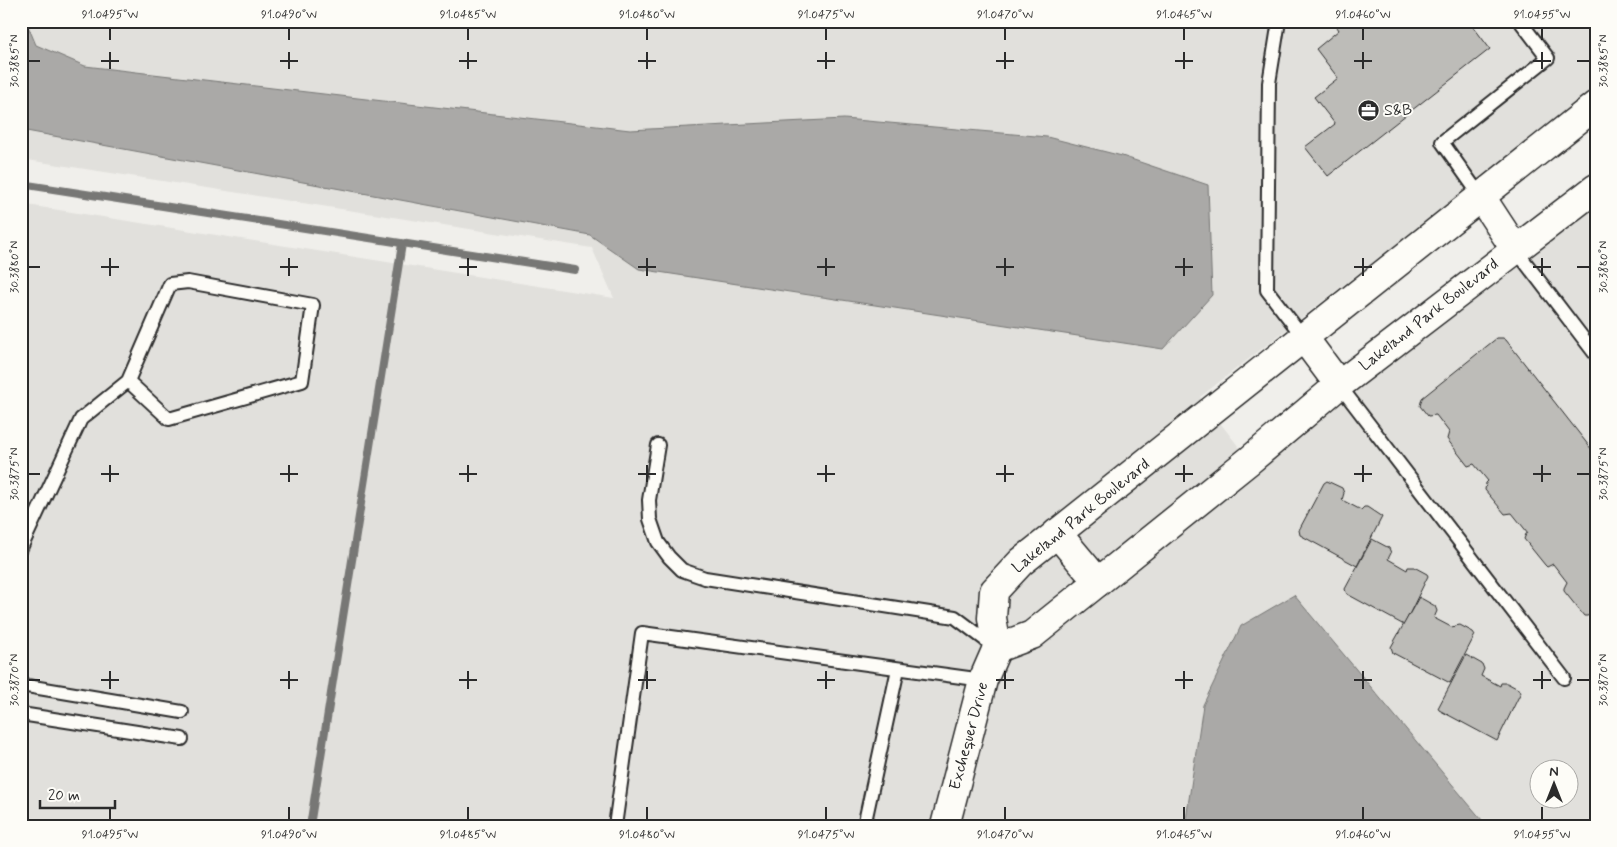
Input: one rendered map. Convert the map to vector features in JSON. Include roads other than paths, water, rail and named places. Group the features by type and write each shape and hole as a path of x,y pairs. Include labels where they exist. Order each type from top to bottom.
{"street":[{"name":"Lakeland Park Boulevard","path":"1593,112 1480,197 1021,562 994,591 992,618 997,648 1032,635 1250,460 1340,385 1515,248 1596,188"},
{"path":"1480,197 1515,248"},
{"path":"1304,338 1340,385"},
{"path":"1057,533 1098,582"},
{"name":"Exchequer Drive","path":"945,826 982,680 997,648"}],"lane":[{"path":"1279,21 1269,83 1267,290 1304,338"},
{"path":"1480,197 1442,142 1548,58 1520,21"},
{"path":"1515,248 1596,356"},
{"path":"21,548 81,419 128,381 170,284 188,282 313,305 302,381 169,420 128,381"},
{"path":"1340,385 1564,678"},
{"path":"658,445 649,500 650,519 658,542 682,570 705,578 955,617 997,648"},
{"path":"615,826 642,633 982,680"},
{"path":"864,826 898,669"},
{"path":"21,685 182,712"},
{"path":"21,714 182,739"}],"waterway":[{"path":"21,184 575,270"},
{"path":"310,826 402,244"}],"place":[{"name":"S&B","path":"1368,110"}]}
